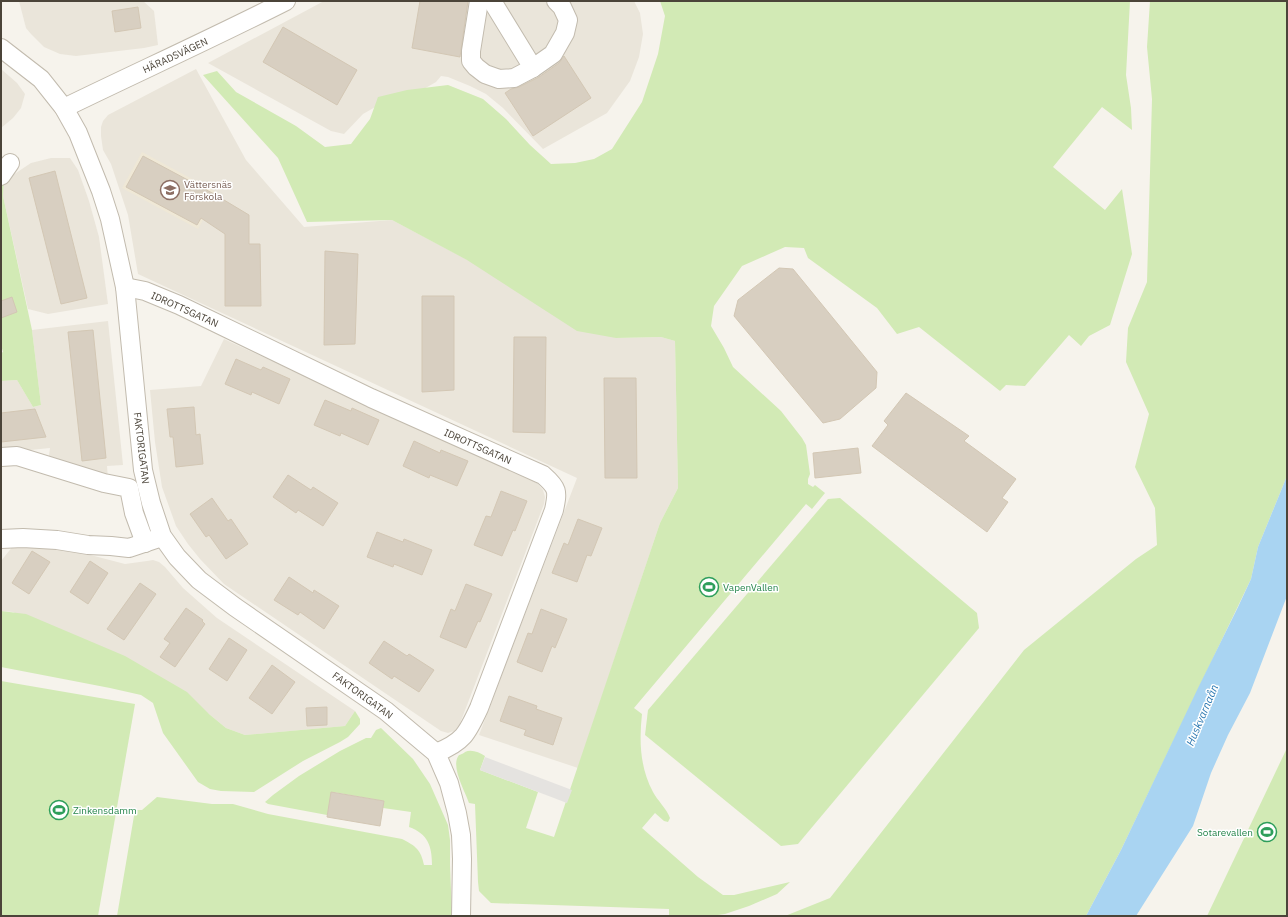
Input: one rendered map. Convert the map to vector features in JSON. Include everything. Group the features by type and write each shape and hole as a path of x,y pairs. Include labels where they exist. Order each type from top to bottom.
{"street":[{"name":"HÄRADSVÄGEN","path":"64,108 158,64 256,8 286,1"},
{"path":"480,1 471,50 471,61 476,68 485,74 498,79 514,78 533,68 552,54 565,34 568,20 562,7 556,1"},
{"path":"492,1 533,68"},
{"name":"FAKTORIGATAN","path":"1,48 41,79 64,108 78,133 101,191 110,219 125,287 143,470 151,503 162,536 177,557 198,580 386,711 436,753 458,812 462,858 461,916"},
{"name":"IDROTTSGATAN","path":"125,287 145,291 179,305 371,398 543,475 553,484 557,495 554,510 479,708 469,729 462,739 447,749 436,753"},
{"path":"1,457 17,456 104,483 129,488 134,514 145,543"},
{"path":"1,539 23,538 56,540 88,545 129,548 162,536"}],"shaded area":[{"path":"19,1 143,1 154,11 158,45 76,56 60,54 44,47 26,28"},
{"path":"324,1 634,1 640,13 643,34 639,57 630,81 607,113 543,149 503,108 486,94 448,77 441,76 436,82 422,90 398,94 363,114 344,134 331,131 208,63"},
{"path":"1,69 17,83 25,94 21,108 13,118 1,128"},
{"path":"196,69 246,160 304,227 392,220 616,338 661,337 675,341 678,488 660,523 578,768 479,735 577,478 138,274 128,215 111,164 103,150 101,127 103,121 108,115"},
{"name":"Vättersnäs Förskola","path":"142,152 218,193 198,229 122,188"},
{"path":"51,158 70,158 78,170 89,201 99,237 108,304 48,314 28,309 3,196 4,181 31,163"},
{"path":"108,321 123,465 107,466 108,479 48,462 50,448 1,453 1,381 17,380 33,407 41,405 32,330"},
{"path":"224,339 537,483 543,490 545,497 544,504 459,726 454,731 448,733 441,731 224,584 200,559 176,526 162,487 155,442 150,390 201,386"},
{"path":"13,546 79,552 125,564 153,560 159,562 183,588 217,618 355,711 345,726 245,735 226,728 209,714 13,612 1,611 1,561"},
{"path":"485,757 572,790 567,803 480,770"}],"green space":[{"path":"660,1 1130,1 1126,75 1131,108 1132,130 1102,107 1053,167 1105,210 1122,189 1132,254 1110,325 1089,336 1081,346 1069,335 1025,386 1006,385 1000,391 919,327 897,334 877,308 808,258 804,248 785,247 742,266 714,306 711,326 733,367 781,411 802,438 806,445 810,474 808,484 813,487 815,485 825,493 812,509 806,504 634,708 642,714 641,744 645,773 653,792 667,811 670,818 668,822 664,821 655,813 642,828 698,877 723,895 734,895 790,882 777,894 725,914 711,916 669,916 669,909 491,903 479,891 475,804 469,803 457,772 457,760 459,755 467,751 478,752 485,756 480,770 538,792 526,828 554,837 660,523 678,488 675,341 661,337 616,338 577,331 467,260 392,220 307,222 278,158 203,75 217,71 236,92 296,126 325,147 351,144 370,119 378,97 407,90 448,85 483,99 506,119 530,145 551,164 575,163 594,159 612,149 642,102 658,54 665,16"},
{"path":"1150,1 1287,1 1287,476 1258,547 1251,579 1121,850 1086,916 785,916 830,898 1024,650 1136,559 1157,545 1155,508 1135,467 1149,414 1126,362 1128,328 1147,282 1152,99 1147,47"},
{"path":"4,181 3,196 32,330 41,405 33,407 17,380 1,381 1,353 3,352 1,345 1,183"},
{"path":"840,498 977,613 979,628 798,844 781,846 645,735 648,710 828,499"},
{"path":"1,611 26,614 125,656 187,692 209,714 226,728 245,735 345,726 355,711 360,719 360,724 348,737 303,761 254,792 221,791 210,789 198,782 163,733 153,703 141,695 1,667"},
{"name":"Zinkensdamm","path":"1,681 135,704 98,916 1,916"},
{"path":"381,728 413,759 430,784 448,825 450,840 452,916 117,916 135,810 142,810 157,797 212,804 233,804 268,814 402,839 417,849 424,865 432,865 430,846 425,837 421,833 409,827 411,812 383,808 384,801 333,792 327,815 268,804 265,802 299,776 340,751 366,738 371,738 376,730"},
{"name":"Sotarevallen","path":"1287,748 1287,916 1207,916"}],"water":[{"name":"Huskvarnaån","path":"1287,476 1287,596 1250,693 1228,735 1211,773 1193,826 1136,916 1086,916 1121,850 1251,579 1258,547"}],"building":[{"path":"420,1 468,1 460,57 412,48"},
{"path":"138,7 141,28 115,32 112,11"},
{"path":"283,27 357,70 337,105 263,62"},
{"path":"564,56 591,98 533,136 505,93 539,77 559,63"},
{"path":"143,156 214,194 249,215 249,244 260,244 261,306 225,306 225,234 201,218 197,225 126,187"},
{"path":"55,171 87,298 61,304 29,178"},
{"path":"325,251 358,254 355,344 324,345"},
{"path":"779,268 793,269 877,372 876,388 840,419 823,423 734,316 738,300"},
{"path":"422,296 454,296 454,390 422,392"},
{"path":"12,297 17,312 1,318 1,301"},
{"path":"93,330 106,458 82,461 68,332"},
{"path":"514,337 546,337 545,433 513,432"},
{"path":"236,359 261,370 263,367 290,379 279,404 252,392 251,395 225,384"},
{"path":"604,378 636,378 637,478 605,478"},
{"path":"906,393 969,436 964,441 1016,479 1002,498 1008,502 987,532 872,446 888,425 884,421"},
{"path":"325,400 351,411 352,408 379,420 368,445 341,433 340,436 314,425"},
{"path":"194,407 196,435 200,434 203,464 176,467 173,437 170,437 167,409"},
{"path":"35,409 46,437 1,442 1,413"},
{"path":"414,441 440,453 441,450 468,461 457,486 430,475 429,478 403,466"},
{"path":"858,448 861,473 815,478 813,453"},
{"path":"288,475 311,490 313,487 338,503 323,526 298,510 296,513 273,497"},
{"path":"501,491 527,501 515,531 513,530 502,556 474,545 486,516 491,517"},
{"path":"212,498 228,521 231,519 248,544 226,559 209,535 206,537 190,514"},
{"path":"578,519 602,528 591,556 587,555 577,582 552,573 564,543 568,545"},
{"path":"377,532 403,542 404,539 432,550 422,575 394,564 393,567 367,557"},
{"path":"32,551 50,562 29,594 12,583"},
{"path":"90,561 108,573 88,604 70,592"},
{"path":"289,577 313,593 314,590 339,606 324,629 300,612 298,615 274,600"},
{"path":"140,583 156,594 124,640 107,629"},
{"path":"466,584 492,594 480,622 478,621 466,648 440,637 451,609 455,611"},
{"path":"186,608 203,620 202,621 205,624 175,667 160,657 170,643 164,639"},
{"path":"541,609 567,619 555,648 552,646 542,672 517,662 528,633 532,634"},
{"path":"229,638 247,650 227,681 209,669"},
{"path":"384,641 407,656 409,654 434,670 419,692 394,676 392,679 369,663"},
{"path":"272,665 295,682 272,714 249,698"},
{"path":"509,696 537,706 536,709 562,718 553,745 524,735 526,730 500,721"},
{"path":"327,707 327,725 307,726 306,708"},
{"path":"331,792 384,801 380,826 327,817"}],"place":[{"name":"Vättersnäs Förskola","path":"170,190"},
{"name":"VapenVallen","path":"709,587"},
{"name":"Zinkensdamm","path":"59,810"},
{"name":"Sotarevallen","path":"1267,832"}]}
